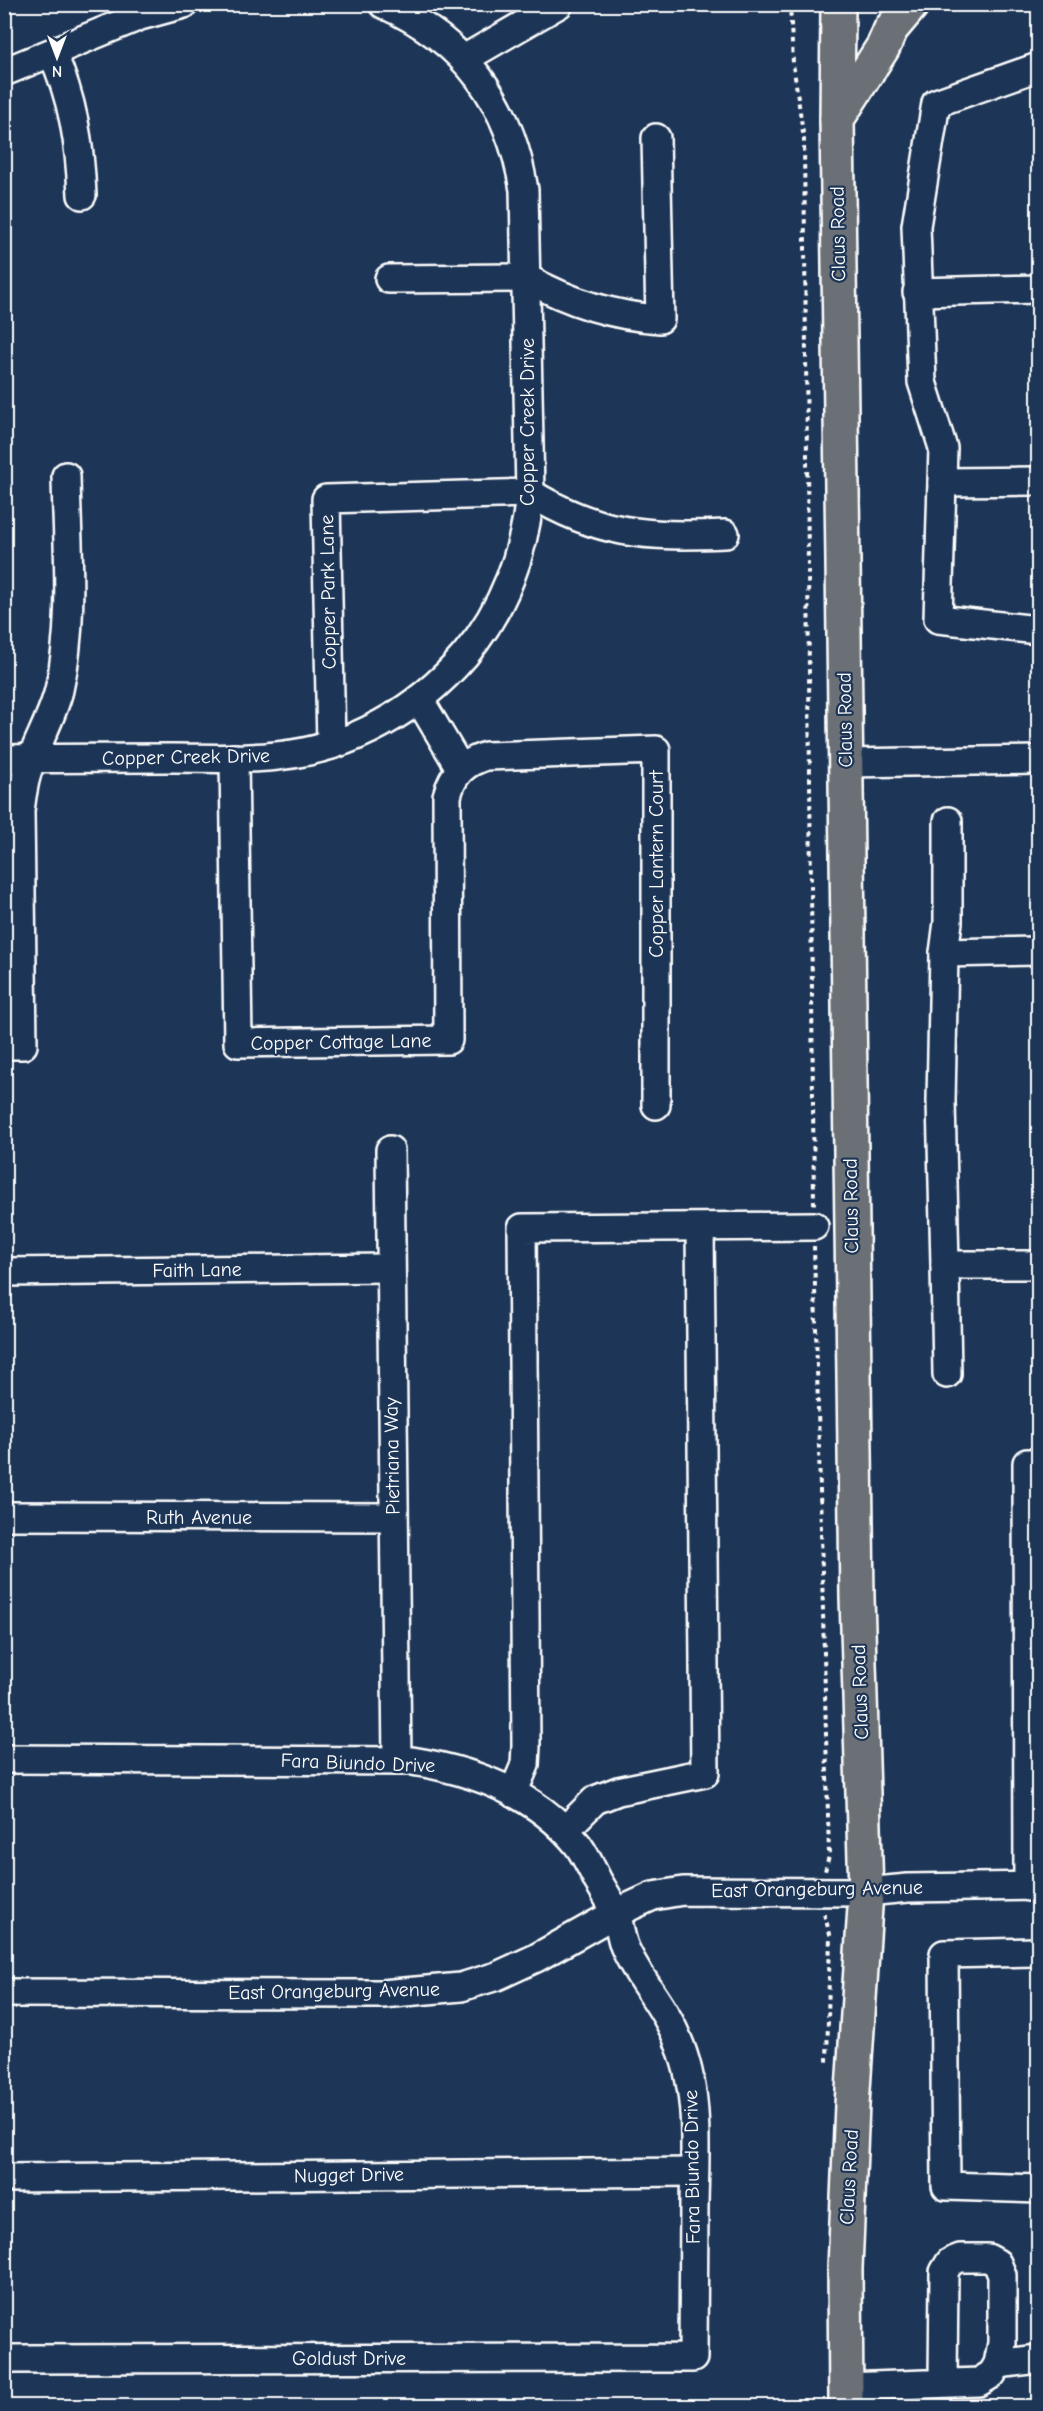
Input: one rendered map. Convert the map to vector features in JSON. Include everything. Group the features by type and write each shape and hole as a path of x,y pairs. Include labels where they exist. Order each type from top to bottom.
{"main road":[{"name":"Claus Road","path":"838,4 837,119 856,1574 866,1892 845,2256 845,2397"},
{"path":"837,119 883,47 891,29 912,4"}],"street":[{"path":"4,72 140,16 184,4"},
{"name":"Copper Creek Drive","path":"4,759 234,758 277,756 332,745 367,731 419,699 448,675 474,645 508,585 522,543 530,494 524,190 520,163 511,133 491,94 464,59 416,21 383,4"},
{"path":"464,59 559,4"},
{"path":"52,53 75,122 81,163 82,195"},
{"path":"1038,67 936,103 916,226 922,382 943,448 938,619 1038,630"},
{"path":"389,279 526,278 577,303 626,316 660,320 656,138"},
{"path":"917,292 1038,289"},
{"path":"4,1045 23,1045 20,811 23,786 47,726 58,692 64,662 68,632 66,476"},
{"path":"942,482 1038,481"},
{"path":"530,494 553,508 595,525 628,532 662,536 725,534"},
{"name":"Copper Park Lane","path":"332,745 326,499 530,494"},
{"path":"419,699 460,768"},
{"name":"Copper Lantern Court","path":"460,768 472,760 486,756 656,750 656,1105"},
{"name":"Copper Cottage Lane","path":"234,758 238,1044 448,1040 447,796 450,783 460,768"},
{"path":"845,763 1038,760"},
{"path":"947,1374 941,1101 944,953 948,922 948,821"},
{"path":"944,953 1038,951"},
{"name":"Pietriana Way","path":"390,1150 397,1761"},
{"path":"513,1793 525,1765 526,1746 522,1228 814,1226"},
{"path":"565,1830 595,1800 618,1791 705,1773 700,1228"},
{"path":"945,1265 1038,1265"},
{"name":"Faith Lane","path":"4,1272 390,1268"},
{"path":"1033,1463 1033,1886"},
{"name":"Ruth Avenue","path":"4,1516 393,1517"},
{"name":"Fara Biundo Drive","path":"4,1759 397,1761 446,1767 496,1784 532,1802 565,1830 580,1848 616,1913 623,1945 637,1973 664,2012 678,2038 688,2070 694,2099 693,2358"},
{"name":"East Orangeburg Avenue","path":"4,1993 382,1994 421,1992 461,1987 497,1976 653,1896 683,1891 866,1892 908,1888 1033,1886"},
{"path":"1038,1952 944,1954 946,2186 1038,2189"},
{"name":"Nugget Drive","path":"4,2178 694,2172"},
{"path":"845,2397 943,2383 979,2382 992,2374 998,2364 1002,2343 1002,2275 997,2263 988,2258 960,2258 950,2262 944,2272 943,2383"},
{"name":"Goldust Drive","path":"4,2359 693,2358"},
{"path":"998,2364 1038,2359"}]}
